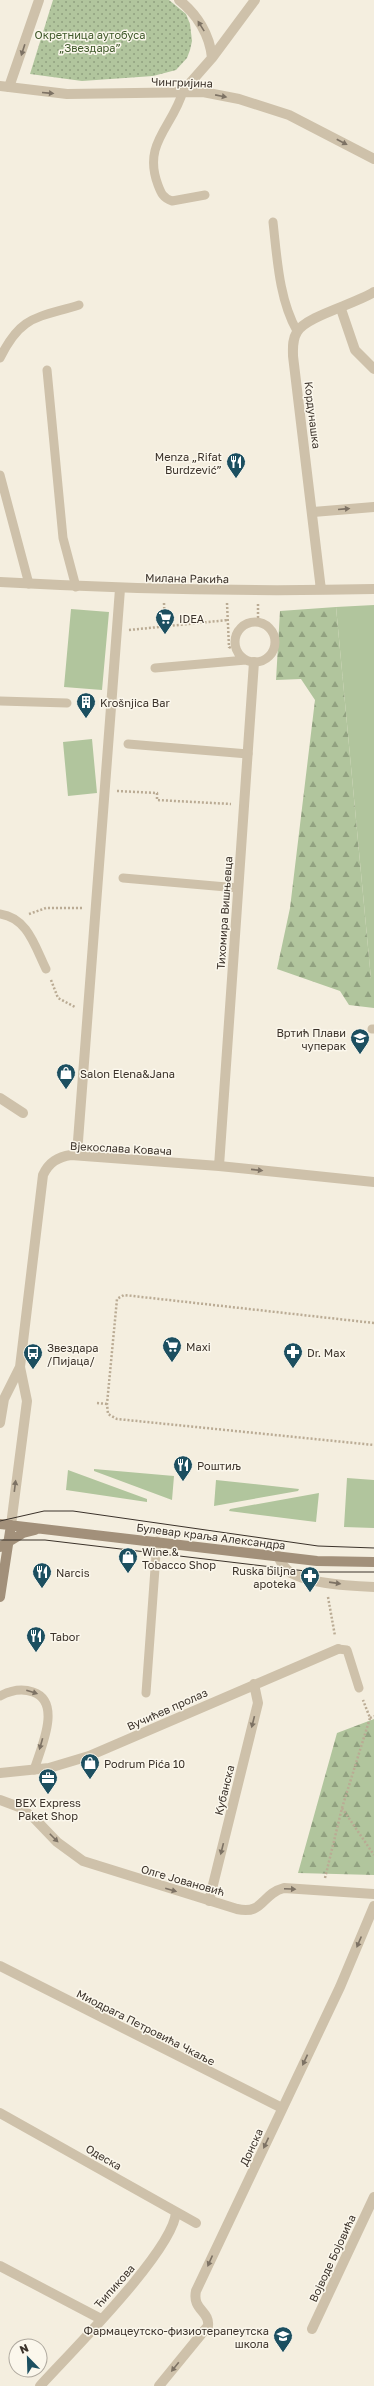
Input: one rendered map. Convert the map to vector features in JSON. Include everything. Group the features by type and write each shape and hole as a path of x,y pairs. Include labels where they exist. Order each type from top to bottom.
{"main road":[{"name":"Булевар краља Александра","path":"0,1524 157,1541 318,1561 374,1562"},
{"name":"Вјекослава Ковача","path":"0,1597 4,1545 10,1525"},
{"name":"Булевар краља Александра","path":"4,1545 23,1534 45,1529"}],"street":[{"path":"5,86 39,0"},
{"path":"179,0 195,16 207,36 212,58"},
{"path":"183,92 212,58 256,0"},
{"name":"Чингријина","path":"5,86 67,94 203,92 272,108 374,159"},
{"path":"297,331 309,320 341,309 374,292"},
{"path":"341,309 355,350 374,368"},
{"name":"Кордунашка","path":"297,331 293,339 293,356 313,512 321,590"},
{"path":"313,512 374,507"},
{"name":"Милана Ракића","path":"0,582 120,589 374,589"},
{"path":"78,1141 120,589"},
{"name":"Тихомира Вишњевца","path":"219,1166 248,754 250,661"},
{"path":"0,1098 23,1113"},
{"name":"Вјекослава Ковача","path":"10,1525 27,1401 20,1367 43,1175 47,1167 60,1157 71,1155 219,1166 374,1182"},
{"name":"Вјекослава Ковача","path":"0,1422 4,1398 20,1367"},
{"path":"278,1556 290,1572 325,1581 374,1587"},
{"name":"Вучићев пролаз","path":"0,1773 34,1770 69,1762 103,1750 338,1649"},
{"name":"Кубанска","path":"209,1900 258,1703 254,1684"},
{"name":"Олге Јовановић","path":"0,1800 19,1807 34,1818 62,1846 83,1861 248,1911 258,1908 271,1893 284,1888 374,1894"},
{"name":"Донска","path":"159,2386 208,2326 206,2315 196,2305 194,2298 196,2291 340,1987 374,1906"},
{"name":"Миодрага Петровића Чкаље","path":"0,1966 165,2051 282,2108"},
{"name":"Одеска","path":"0,2113 196,2223"},
{"name":"Војводе Бојовића","path":"312,2329 374,2197"},
{"name":"Ћипикова","path":"40,2386 141,2274 158,2252 173,2226 176,2212"},
{"path":"0,2266 101,2319"}],"lane":[{"path":"183,92 178,106 161,132 158,140 154,162 157,181 162,195 172,201 205,195"},
{"path":"273,222 283,289 290,318 297,331"},
{"path":"0,358 9,339 24,324 79,305"},
{"path":"47,370 63,538 76,587"},
{"path":"0,475 29,584"},
{"path":"155,668 250,661 269,657 276,642 271,628 258,621 243,625 237,631 236,648 250,661"},
{"path":"0,701 67,703"},
{"path":"128,744 248,754"},
{"path":"123,878 238,888"},
{"path":"0,914 12,916 23,924 46,970"},
{"path":"146,1693 157,1541"},
{"path":"338,1649 347,1650 359,1688"},
{"path":"0,1696 12,1691 26,1690 37,1693 46,1702 49,1717 34,1770"}],"path":[{"path":"163,598 165,626"},
{"path":"227,600 229,647 236,648"},
{"path":"258,601 258,621"},
{"path":"128,630 228,620"},
{"path":"105,790 157,794 157,800 244,805"},
{"path":"18,919 46,908 84,908"},
{"path":"46,970 58,998 88,1014"},
{"path":"374,1323 124,1295 117,1299 107,1404 108,1414 117,1419 374,1445"},
{"path":"97,1403 107,1404"},
{"path":"325,1581 338,1649"},
{"path":"322,1890 342,1808 370,1718 359,1688"},
{"path":"370,1718 374,1716"},
{"path":"342,1808 374,1855"}],"green space":[{"name":"Окретница аутобуса „Звездара”","path":"53,0 169,0 186,14 190,24 192,41 187,58 176,70 153,76 82,81 30,74"},
{"path":"374,605 374,979 371,979 336,607"},
{"path":"336,607 371,979 374,979 374,1008 349,1005 340,991 277,969 290,908 315,700 301,679 276,680 280,611"},
{"path":"71,609 109,612 102,690 64,687"},
{"path":"92,739 97,793 68,796 63,742"},
{"path":"94,1469 174,1476 172,1500 94,1471"},
{"path":"68,1470 147,1499 147,1502 66,1490"},
{"path":"347,1478 374,1480 374,1528 344,1527"},
{"path":"216,1480 299,1489 298,1491 214,1506"},
{"path":"319,1493 316,1522 229,1511 230,1509"},
{"path":"374,1719 374,1875 298,1873 337,1733"}],"tram line":[{"path":"0,1521 44,1511 73,1511 318,1546 374,1548"},
{"path":"0,1540 45,1540 314,1572 374,1572"}],"place":[{"name":"Menza „Rifat Burdzević”","path":"236,479"},
{"name":"IDEA","path":"165,635"},
{"name":"Krošnjica Bar","path":"86,719"},
{"name":"Вртић Плави чуперак","path":"360,1055"},
{"name":"Salon Elena&Jana","path":"66,1090"},
{"name":"Maxi","path":"172,1363"},
{"name":"Dr. Max","path":"293,1369"},
{"name":"Звездара /Пијаца/","path":"33,1370"},
{"name":"Роштиљ","path":"183,1482"},
{"name":"Wine & Tobacco Shop","path":"128,1574"},
{"name":"Narcis","path":"42,1589"},
{"name":"Ruska biljna apoteka","path":"310,1593"},
{"name":"Tabor","path":"36,1653"},
{"name":"Podrum Pića 10","path":"90,1780"},
{"name":"BEX Express Paket Shop","path":"48,1795"},
{"name":"Фармацеутско-физиотерапеутска школа","path":"283,2353"}]}
